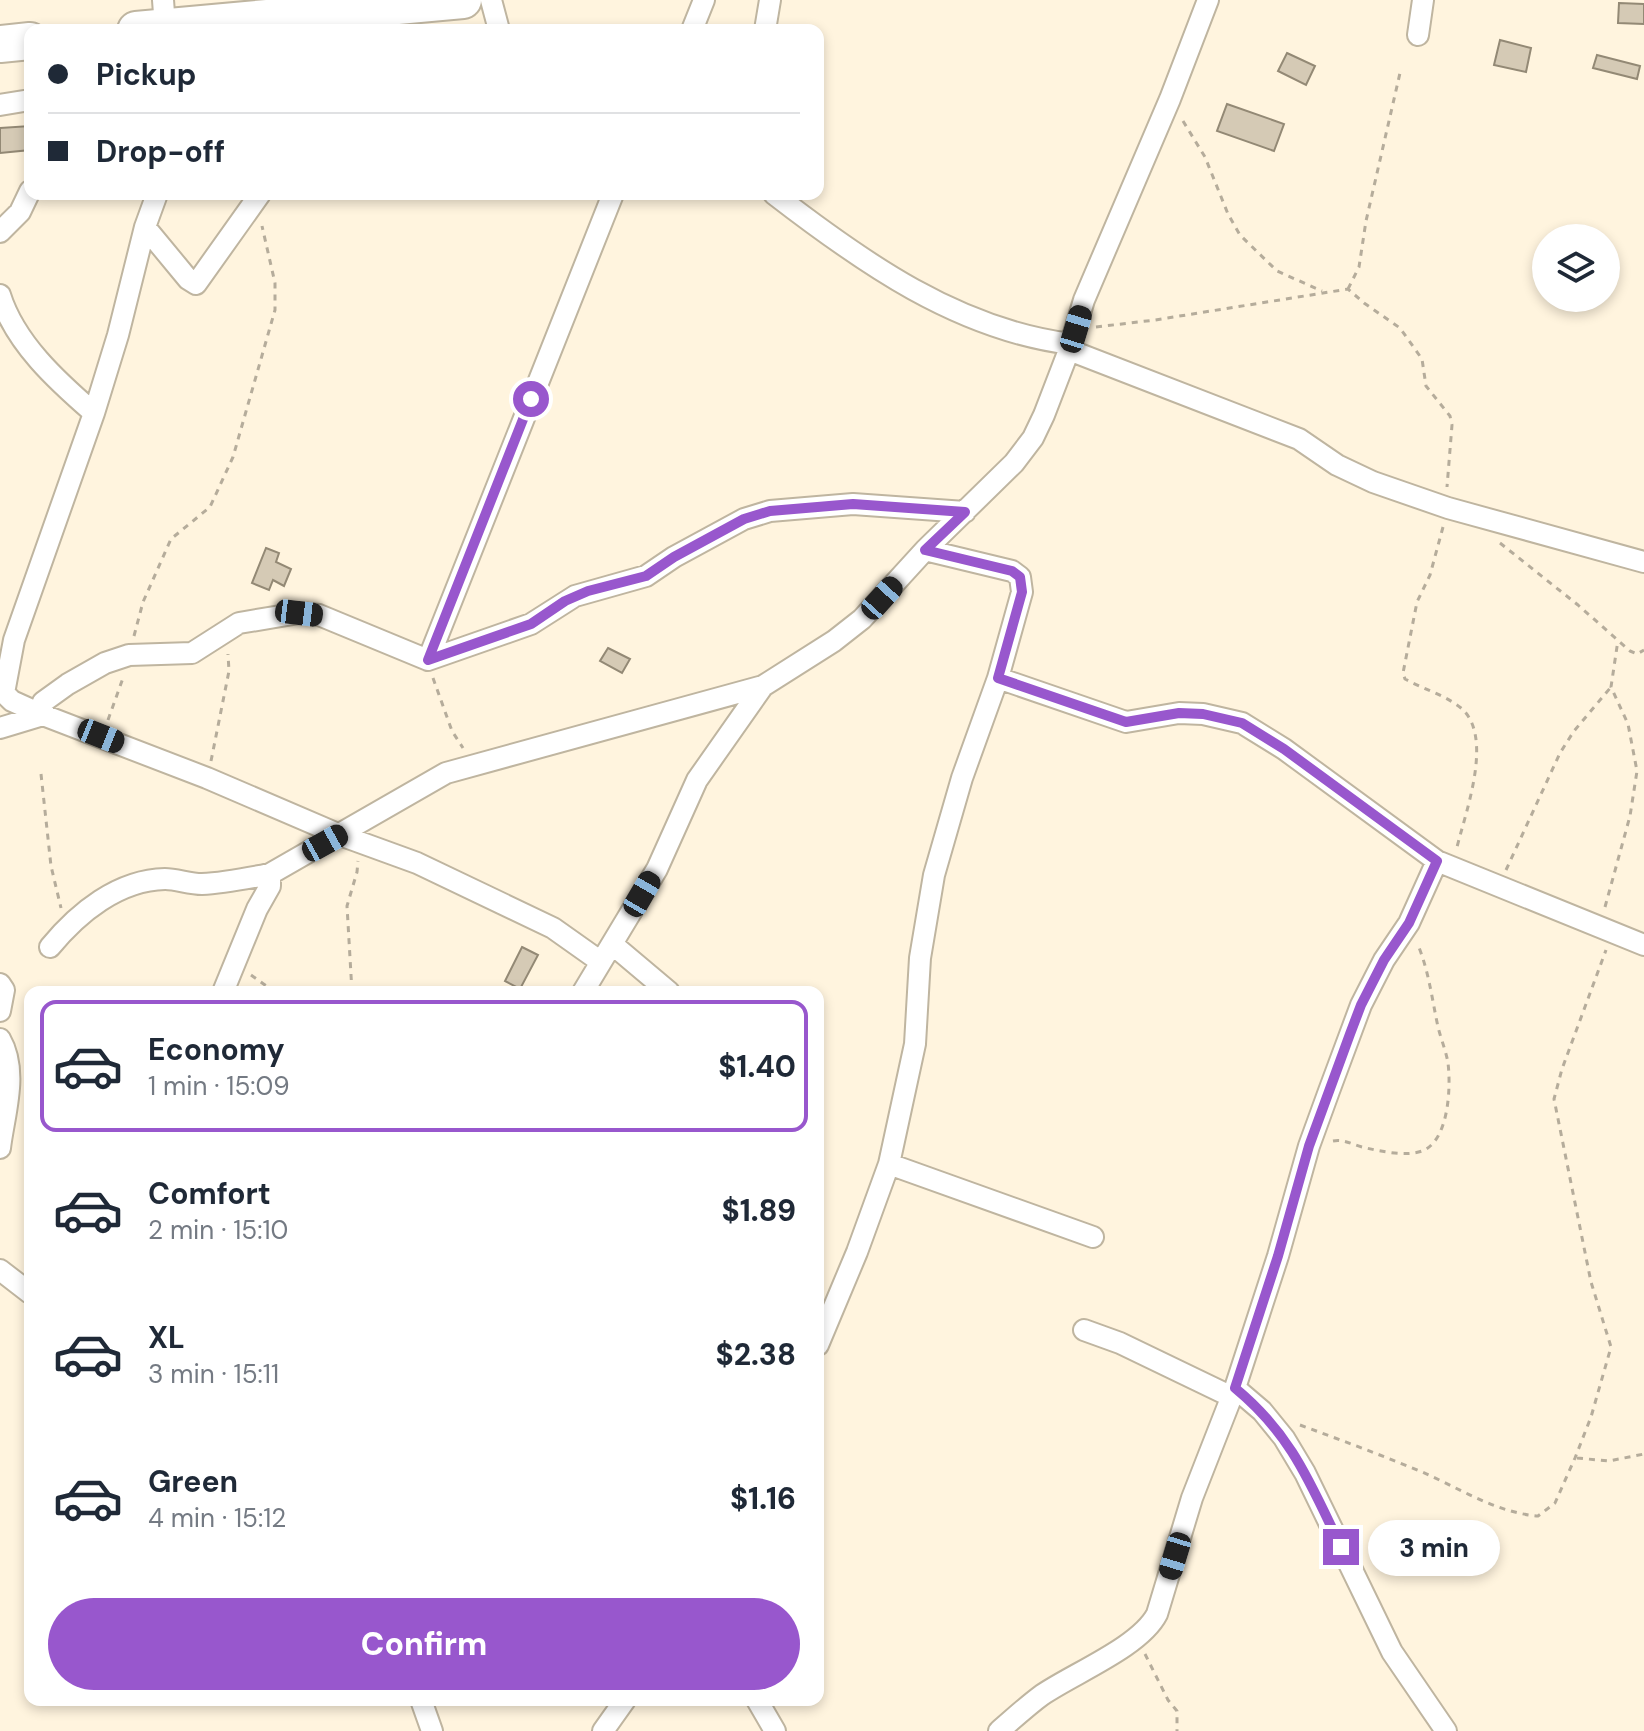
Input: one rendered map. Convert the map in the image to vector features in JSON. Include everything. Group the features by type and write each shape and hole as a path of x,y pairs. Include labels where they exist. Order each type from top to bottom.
{"highway":[{"path":"167,22 390,18 463,0"},
{"path":"0,44 24,42"}],"street":[{"path":"491,0 497,24"},
{"path":"694,24 704,0"},
{"path":"766,24 770,0"},
{"path":"50,947 65,928 95,904 130,883 166,879 197,884 270,874 446,773 763,686 834,641 862,619 925,550 1014,463 1033,438 1090,287 1170,99 1208,0"},
{"path":"1418,35 1423,0"},
{"path":"0,105 24,101"},
{"path":"0,232 20,212 26,200"},
{"path":"155,200 94,413 36,572 6,674 4,693 12,701 43,715 417,863 606,953 659,986"},
{"path":"145,227 188,279 196,284 255,200"},
{"path":"428,660 611,200"},
{"path":"782,200 912,290 957,311 1046,341 1072,341 1299,439 1337,465 1361,476 1450,500 1483,516 1644,562"},
{"path":"0,295 5,311 37,358 60,384 94,413"},
{"path":"43,715 43,702 105,663 129,655 192,653 239,623 299,613 319,615 428,660 531,624 565,601 588,591 646,576 744,519 770,511 853,504 965,512"},
{"path":"824,1331 889,1164 915,1044 920,958 934,875 962,778 998,678 1022,592 1020,577 1012,571 925,550"},
{"path":"998,678 1126,722 1179,713 1203,714 1242,723 1284,749 1444,864 1644,945"},
{"path":"587,986 657,869 697,780 763,686"},
{"path":"0,728 43,715"},
{"path":"999,1731 1042,1696 1151,1625 1157,1614 1192,1498 1234,1392 1278,1256 1309,1146 1361,1005 1384,960 1444,864"},
{"path":"226,986 257,909 270,886 270,874"},
{"path":"0,984 4,990 0,1011"},
{"path":"0,1039 9,1072 9,1098 0,1148"},
{"path":"889,1164 1093,1237"},
{"path":"0,1270 24,1288"},
{"path":"1084,1330 1234,1392 1262,1411 1298,1461 1392,1652 1446,1731"},
{"path":"423,1706 432,1731"},
{"path":"603,1731 621,1706"},
{"path":"760,1706 775,1731"}],"path":[{"path":"1348,289 1359,267 1366,221 1400,73"},
{"path":"1170,99 1205,157 1240,235 1277,271 1322,291"},
{"path":"101,736 117,700 143,602 158,566 171,539 210,507 217,495 233,457 253,392 275,310 275,283 259,200"},
{"path":"1072,341 1155,320 1348,289 1400,328 1422,359 1426,386 1450,416 1452,425 1446,480 1450,500 1430,575 1417,602 1403,673 1405,679 1462,709 1473,723 1478,747 1473,778 1444,864"},
{"path":"1483,516 1500,544 1630,651 1637,654 1644,650"},
{"path":"207,778 229,671 225,631"},
{"path":"1499,887 1560,753 1611,687 1618,640"},
{"path":"428,660 452,731 474,764"},
{"path":"1299,1424 1358,1445 1486,1502 1524,1515 1538,1516 1555,1503 1575,1458 1591,1417 1611,1347 1591,1282 1554,1099 1562,1069 1582,1020 1606,930 1637,771 1628,724 1611,687"},
{"path":"41,774 51,866 65,928"},
{"path":"352,986 347,906 357,872 361,841"},
{"path":"1309,1146 1340,1140 1363,1147 1411,1154 1432,1146 1441,1135 1450,1085 1447,1060 1427,966 1409,923"},
{"path":"235,964 266,986"},
{"path":"1575,1458 1609,1461 1644,1454"},
{"path":"1136,1636 1168,1700 1177,1711 1177,1731"}],"building":[{"path":"1619,3 1644,4 1644,24 1618,23"},
{"path":"1500,40 1531,48 1526,72 1494,65"},
{"path":"1287,53 1315,66 1306,85 1278,71"},
{"path":"1597,55 1640,66 1637,79 1593,68"},
{"path":"1227,104 1284,124 1274,151 1217,131"},
{"path":"24,126 24,151 0,153 0,128"},
{"path":"266,548 279,553 276,562 291,569 284,586 273,580 269,590 252,583"},
{"path":"608,648 630,659 622,673 600,661"},
{"path":"522,947 538,955 522,986 505,981"}],"route":[{"path":"531,399 428,660 531,624 575,596 646,576 744,519 770,511 853,504 965,512 925,550 1012,571 1020,577 1022,592 998,678 1126,722 1179,713 1219,716 1242,723 1284,749 1437,861 1409,923 1384,960 1361,1005 1309,1146 1278,1256 1235,1388 1262,1411 1284,1438 1341,1547"}]}
